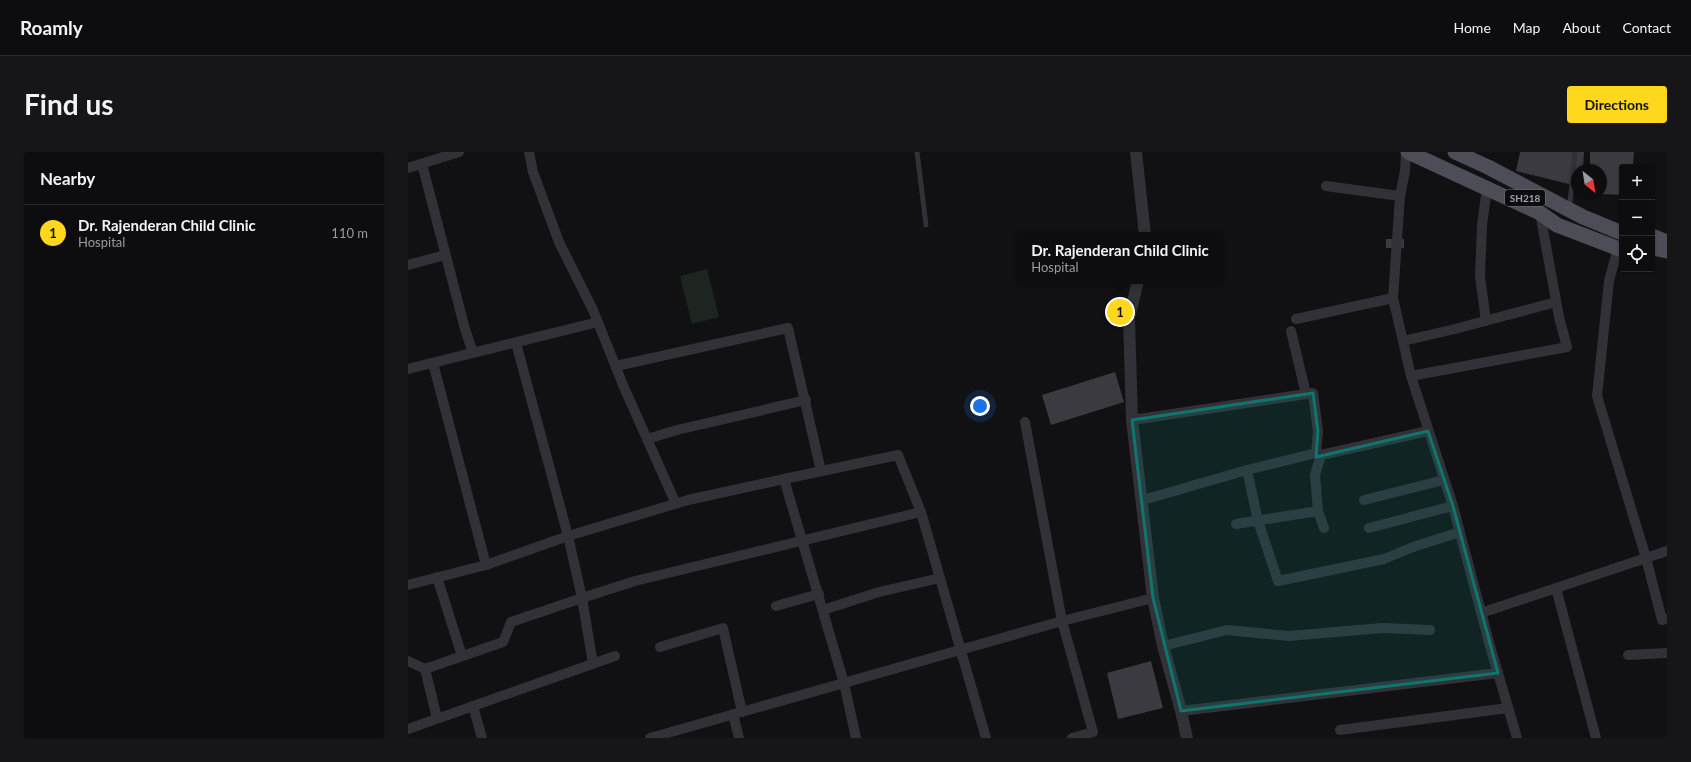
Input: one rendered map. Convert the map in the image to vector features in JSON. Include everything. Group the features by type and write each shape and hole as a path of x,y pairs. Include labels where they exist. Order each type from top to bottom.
{"main road":[{"path":"1407,152 1540,213 1557,225 1619,245"},
{"name":"SH218","path":"1430,152 1619,245"},
{"name":"SH218","path":"1455,152 1488,167 1583,217 1619,231"},
{"path":"1472,152 1570,203 1619,223"},
{"path":"1655,256 1667,257"}],"street":[{"path":"408,168 459,152"},
{"path":"529,152 533,172 559,242 598,322 676,504"},
{"path":"1136,152 1145,232"},
{"path":"1407,152 1400,196 1393,298 1411,376 1453,506 1481,613 1517,738"},
{"path":"422,164 472,353"},
{"path":"1326,186 1400,196"},
{"path":"1486,321 1480,276 1482,224 1487,188"},
{"path":"1411,376 1567,347 1556,302 1540,213"},
{"path":"1619,252 1609,280 1597,396 1646,558 1662,620 1667,619"},
{"path":"408,265 445,255"},
{"path":"1137,284 1129,318 1132,420 1154,598 1163,646 1187,738"},
{"path":"1296,319 1393,298"},
{"path":"1403,341 1556,302"},
{"path":"408,370 598,322"},
{"path":"616,366 788,328 806,400 821,471"},
{"path":"1290,331 1306,394"},
{"path":"516,342 568,536 582,598 593,664"},
{"path":"433,363 486,565"},
{"path":"1132,420 1313,393 1318,431 1319,454 1315,475 1318,511 1324,528"},
{"path":"647,439 677,430 806,400"},
{"path":"1025,422 1062,621 1093,732 1072,738"},
{"path":"1143,500 1247,470 1428,431"},
{"path":"408,585 486,565 568,536 676,504 898,455 921,512 986,738"},
{"path":"1247,470 1258,521 1278,580 1384,559 1413,547 1460,532"},
{"path":"784,480 819,594 844,683 856,738"},
{"path":"1364,500 1444,480"},
{"path":"1369,528 1453,506"},
{"path":"1236,524 1318,511"},
{"path":"408,661 425,669 503,642 511,622 635,581 802,542 921,512"},
{"path":"1481,613 1667,551"},
{"path":"438,577 462,656"},
{"path":"823,610 879,592 940,578"},
{"path":"1556,588 1596,738"},
{"path":"776,606 819,594"},
{"path":"650,738 1062,621 1154,598"},
{"path":"660,647 722,628 738,713 739,738"},
{"path":"1163,646 1227,630 1289,636 1382,628 1430,630"},
{"path":"1628,655 1667,653"},
{"path":"408,729 615,656"},
{"path":"425,669 437,718"},
{"path":"1181,711 1498,673"},
{"path":"473,706 482,738"},
{"path":"1340,730 1508,708"},
{"path":"408,732 410,738"}],"lane":[{"path":"917,152 926,225"},
{"path":"1570,203 1575,152"}],"highlighted area":[{"path":"1313,393 1318,431 1316,457 1428,431 1453,506 1498,673 1181,711 1153,598 1132,420"}],"shaded area":[{"path":"707,269 719,317 692,324 680,276"}],"building":[{"path":"1520,152 1584,152 1583,164 1571,164 1571,185 1516,171"},
{"path":"1590,152 1634,152 1633,164 1619,164 1619,195 1607,194 1607,164 1590,164"},
{"path":"1386,239 1404,239 1404,248 1386,248"},
{"path":"1111,306 1126,306 1126,321 1111,321"},
{"path":"1115,372 1124,402 1051,425 1042,395"},
{"path":"1151,661 1163,708 1118,719 1107,673"}],"place":[{"name":"Dr. Rajenderan Child Clinic","path":"1120,312"}]}
